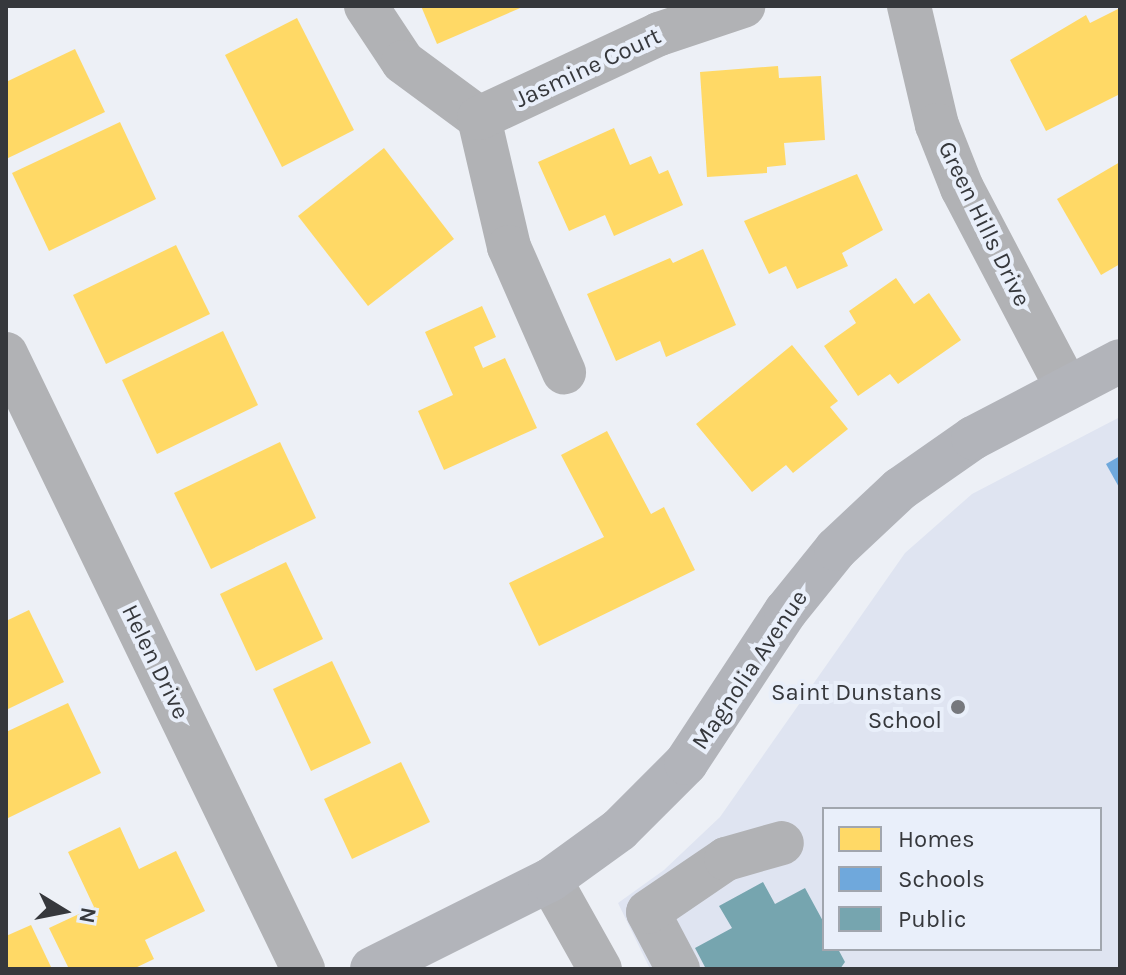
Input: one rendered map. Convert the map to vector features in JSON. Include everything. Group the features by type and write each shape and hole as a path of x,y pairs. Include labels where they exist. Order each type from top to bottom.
{"main road":[{"name":"Magnolia Avenue","path":"372,969 550,880 619,830 686,763 786,611 836,549 900,489 973,438 1120,361"}],"street":[{"path":"366,6 403,62 479,118 509,247 564,372"},
{"name":"Green Hills Drive","path":"909,6 937,125 962,188 1067,388"},
{"name":"Jasmine Court","path":"479,118 659,34 732,7"},
{"name":"Helen Drive","path":"6,354 303,969"},
{"path":"678,969 648,912 726,859 782,843"},
{"path":"550,880 600,969"}],"shaded area":[{"name":"Saint Dunstans School","path":"1120,417 1120,969 650,969 618,903 664,870 720,817 905,553 972,494"}],"building: Homes":[{"path":"421,6 525,6 437,44"},
{"path":"1120,8 1120,94 1046,131 1010,60 1086,15 1090,23"},
{"path":"297,18 354,130 282,167 225,55"},
{"path":"75,49 105,112 6,159 6,82"},
{"path":"778,66 779,78 821,76 825,140 784,143 786,165 767,167 767,173 707,177 700,72"},
{"path":"120,122 156,199 49,251 12,173"},
{"path":"614,128 630,165 651,156 659,174 668,170 683,205 614,236 605,215 569,231 538,162"},
{"path":"384,148 454,239 368,306 298,216"},
{"path":"1120,162 1120,264 1101,275 1057,199"},
{"path":"857,174 883,230 842,253 848,266 797,289 786,266 769,274 744,221"},
{"path":"176,245 210,314 106,364 73,295"},
{"path":"703,249 736,325 666,357 660,341 616,361 587,294 670,258 673,263"},
{"path":"896,278 914,304 929,293 961,340 898,384 890,374 858,396 824,346 856,323 849,311"},
{"path":"482,306 496,337 474,347 483,368 505,358 537,428 444,470 418,411 453,395 425,332"},
{"path":"223,331 258,405 157,454 122,380"},
{"path":"792,345 838,401 830,407 848,429 793,473 786,465 752,492 696,424"},
{"path":"607,431 651,514 664,507 695,570 539,646 509,583 604,537 561,455"},
{"path":"280,442 316,518 211,569 174,493"},
{"path":"286,562 323,639 256,671 220,594"},
{"path":"29,610 64,682 6,710 6,621"},
{"path":"332,661 371,743 311,771 273,689"},
{"path":"68,703 101,773 6,819 6,732"},
{"path":"401,762 430,822 352,859 324,799"},
{"path":"120,827 139,869 176,851 205,911 145,940 154,959 133,969 69,969 49,928 94,907 68,852"},
{"path":"31,925 52,969 6,969 6,936"}],"building: Schools":[{"path":"1120,456 1120,489 1106,464"}],"building: Public":[{"path":"763,882 775,904 805,888 822,919 822,951 839,951 845,962 840,969 706,969 695,948 732,928 719,906"}],"place":[{"name":"Saint Dunstans School","path":"958,707"}]}
